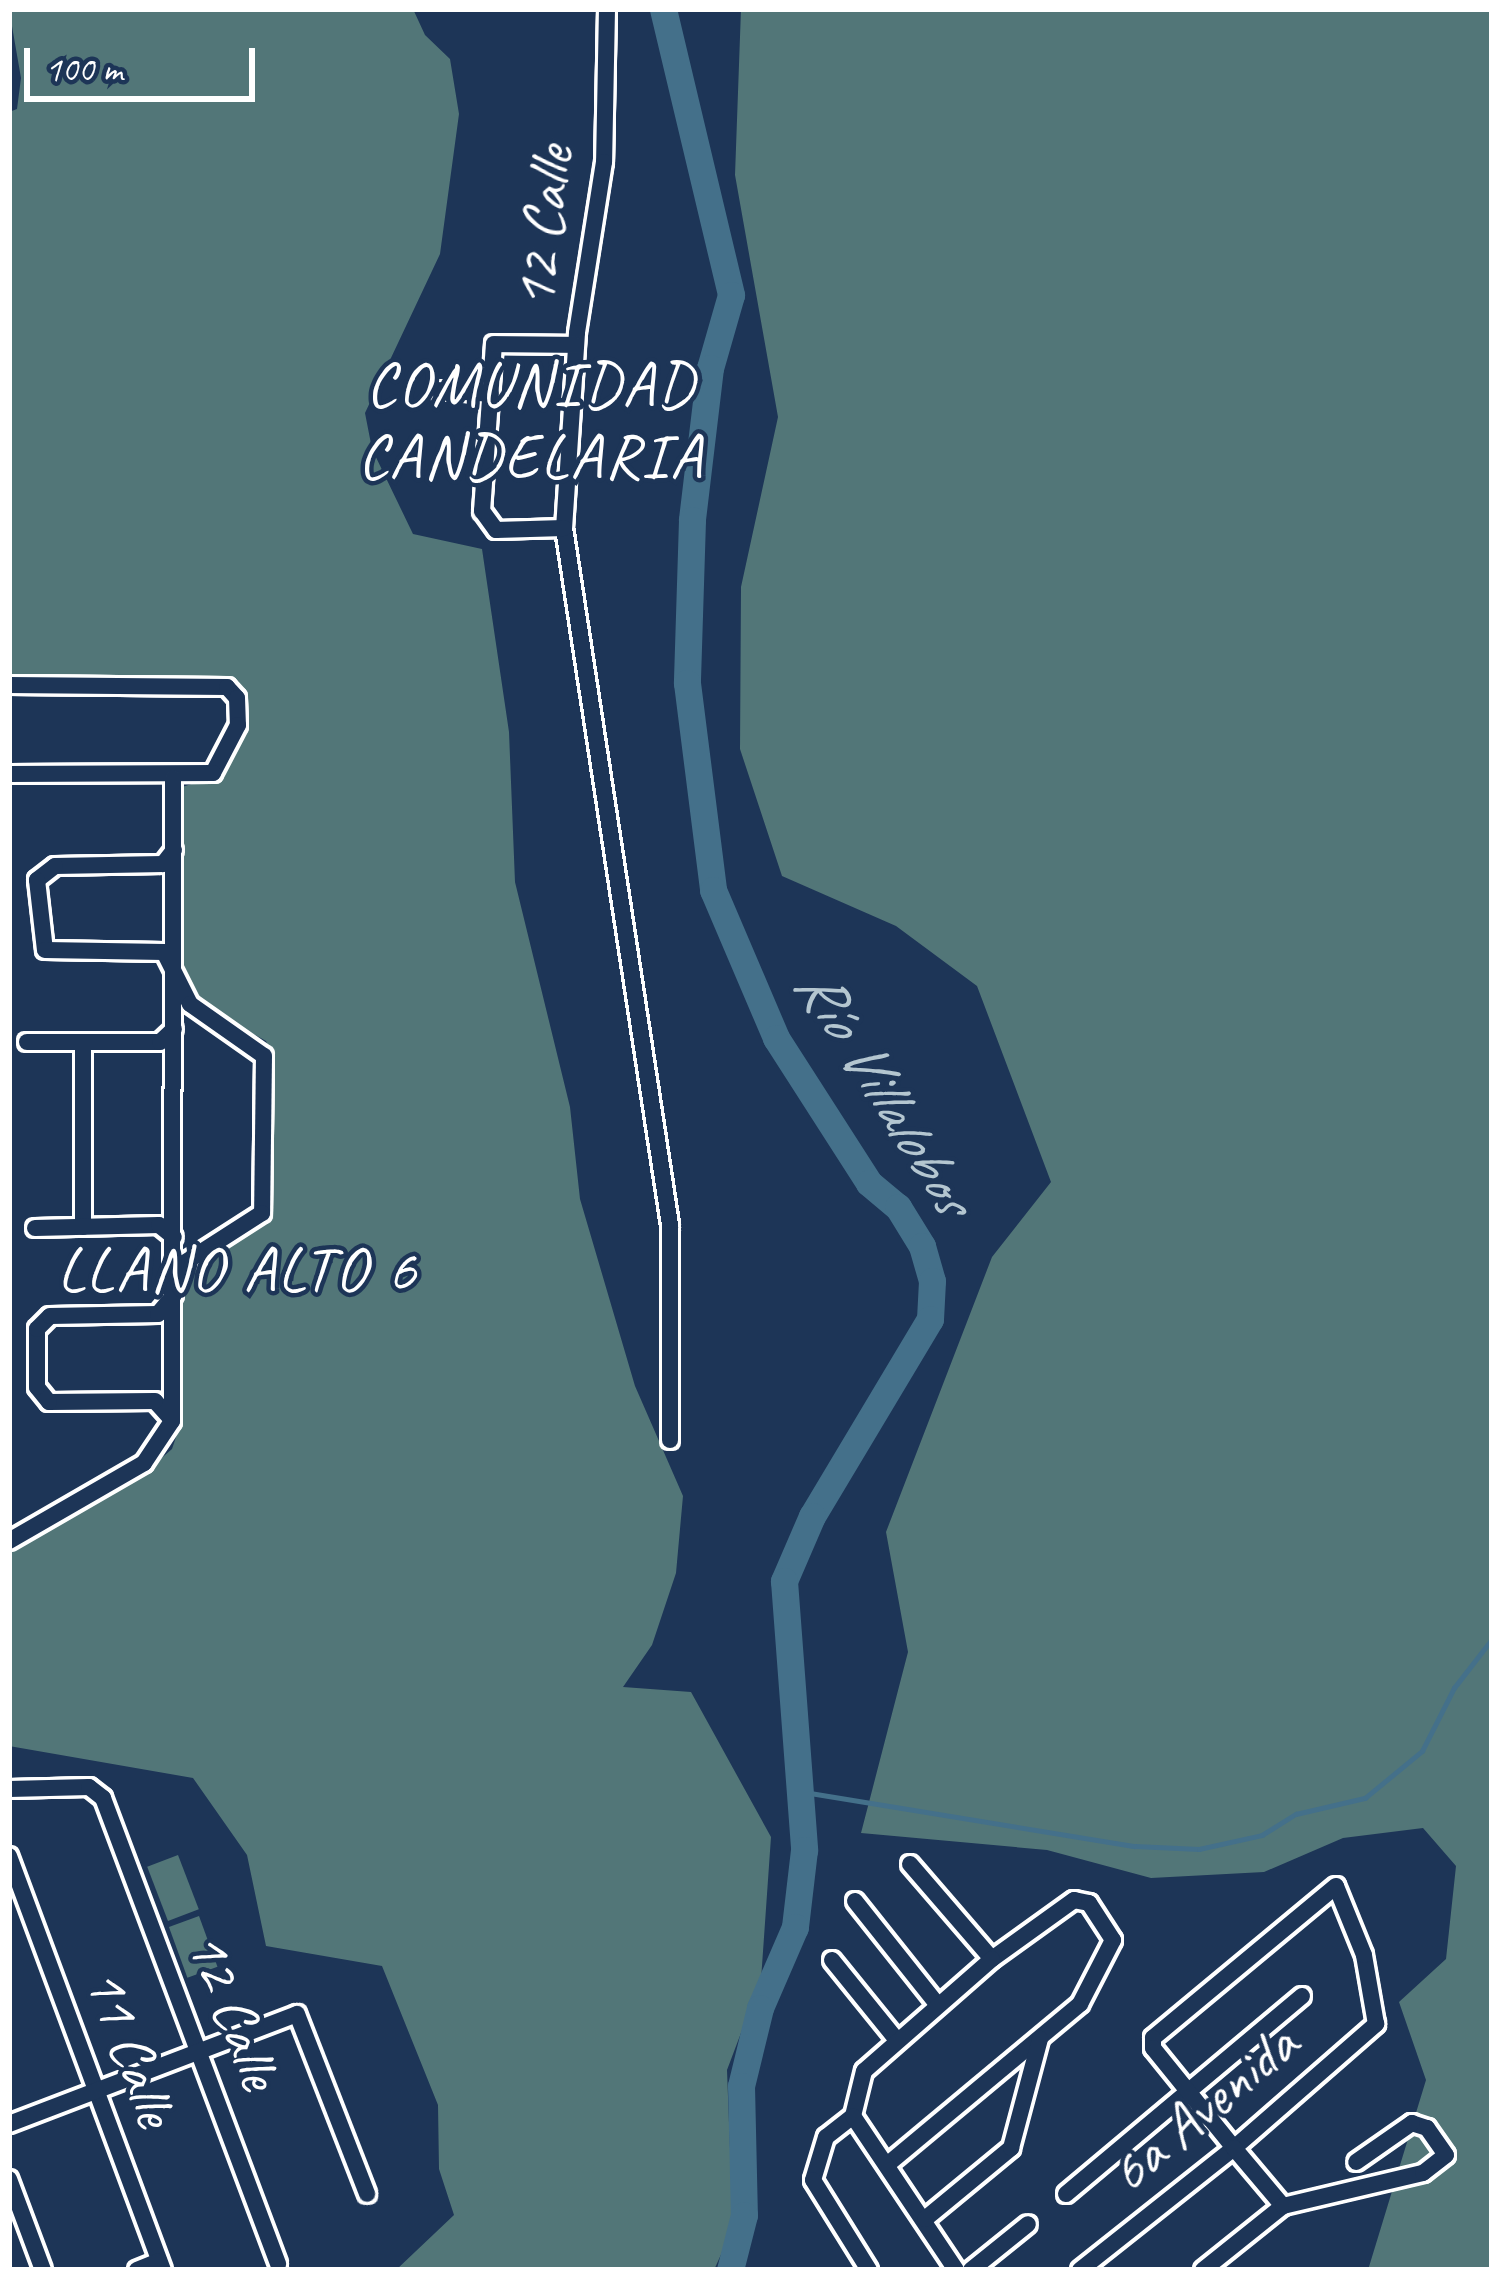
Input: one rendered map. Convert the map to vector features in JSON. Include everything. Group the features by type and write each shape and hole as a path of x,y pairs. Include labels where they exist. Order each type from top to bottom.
{"street":[{"name":"12 Calle","path":"607,9 604,162 576,345 564,528 670,1226 670,1440"},
{"path":"564,528 496,530 485,520 490,394 500,339 576,345"},
{"path":"438,390 490,394"},
{"path":"9,685 232,690 238,731 222,766 172,778 9,774"},
{"path":"9,1541 144,1463 172,1421 172,778"},
{"path":"172,1421 155,1401 49,1402 37,1387 37,1329 50,1316 161,1313 184,1263 262,1213 264,1061 252,1041 190,1004 161,951 45,950 37,880 55,866 163,864 174,847"},
{"path":"27,1042 160,1042 174,1029"},
{"path":"83,1042 83,1227"},
{"path":"35,1228 163,1225 175,1238"},
{"name":"12 Calle","path":"9,1790 98,1792 278,2264"},
{"name":"11 Calle","path":"9,1856 161,2266"},
{"path":"910,1864 992,1959"},
{"name":"6a Avenida","path":"1080,2270 1234,2149 1372,2029 1377,2014 1345,1892 1330,1888 1156,2034 1154,2048 1189,2093"},
{"path":"869,2270 815,2194 819,2149 853,2116 864,2071 896,2038 992,1959 1074,1900 1089,1903 1109,1928 1111,1947 1081,2004 888,2164"},
{"path":"855,1901 937,2004"},
{"path":"832,1960 896,2038"},
{"path":"1066,2194 1302,1996"},
{"path":"9,2124 298,2015 367,2194"},
{"path":"925,2219 1011,2147 1040,2039"},
{"path":"1189,2093 1283,2206"},
{"path":"853,2116 956,2270"},
{"path":"1203,2270 1283,2206 1423,2173 1446,2155 1426,2128 1412,2123 1356,2162"},
{"path":"9,2179 44,2270"},
{"path":"971,2270 1028,2224"},
{"path":"137,2270 161,2266"}],"green space":[{"path":"9,9 413,9 425,35 450,59 459,114 440,254 365,413 372,449 413,534 482,549 509,732 515,882 570,1107 580,1199 635,1386 683,1496 676,1573 652,1645 623,1687 691,1692 771,1837 761,1980 727,2070 733,2228 714,2270 396,2270 454,2215 439,2169 438,2105 382,1966 266,1946 247,1855 193,1778 9,1746 9,1550 136,1480 172,1449 182,1419 183,1283 195,1265 269,1214 271,1054 266,1041 199,1004 182,977 182,787 223,774 243,736 242,695 9,680 9,112 17,109 21,78"},
{"path":"741,9 1492,9 1492,2270 1368,2270 1426,2080 1399,2002 1446,1959 1456,1866 1423,1828 1343,1838 1264,1872 1151,1878 1047,1850 861,1833 908,1652 886,1532 992,1257 1051,1182 977,986 896,926 782,876 740,749 741,587 778,417 735,175"},
{"path":"178,1855 199,1909 168,1921 147,1867"},
{"path":"199,1916 217,1967 187,1978 169,1927"}],"waterway":[{"name":"Río Villalobos","path":"663,9 731,295 710,368 692,520 687,683 713,890 776,1038 869,1183 898,1207 922,1246 932,1281 930,1319 812,1516 784,1581 804,1850 795,1927 760,2008 741,2086 744,2215 730,2270"},
{"path":"804,1792 1135,1846 1199,1849 1262,1835 1296,1814 1365,1798 1422,1751 1454,1688 1492,1639"}],"district":[{"name":"COMUNIDAD CANDELARIA","path":"531,421"},
{"name":"LLANO ALTO 6","path":"238,1270"}]}
